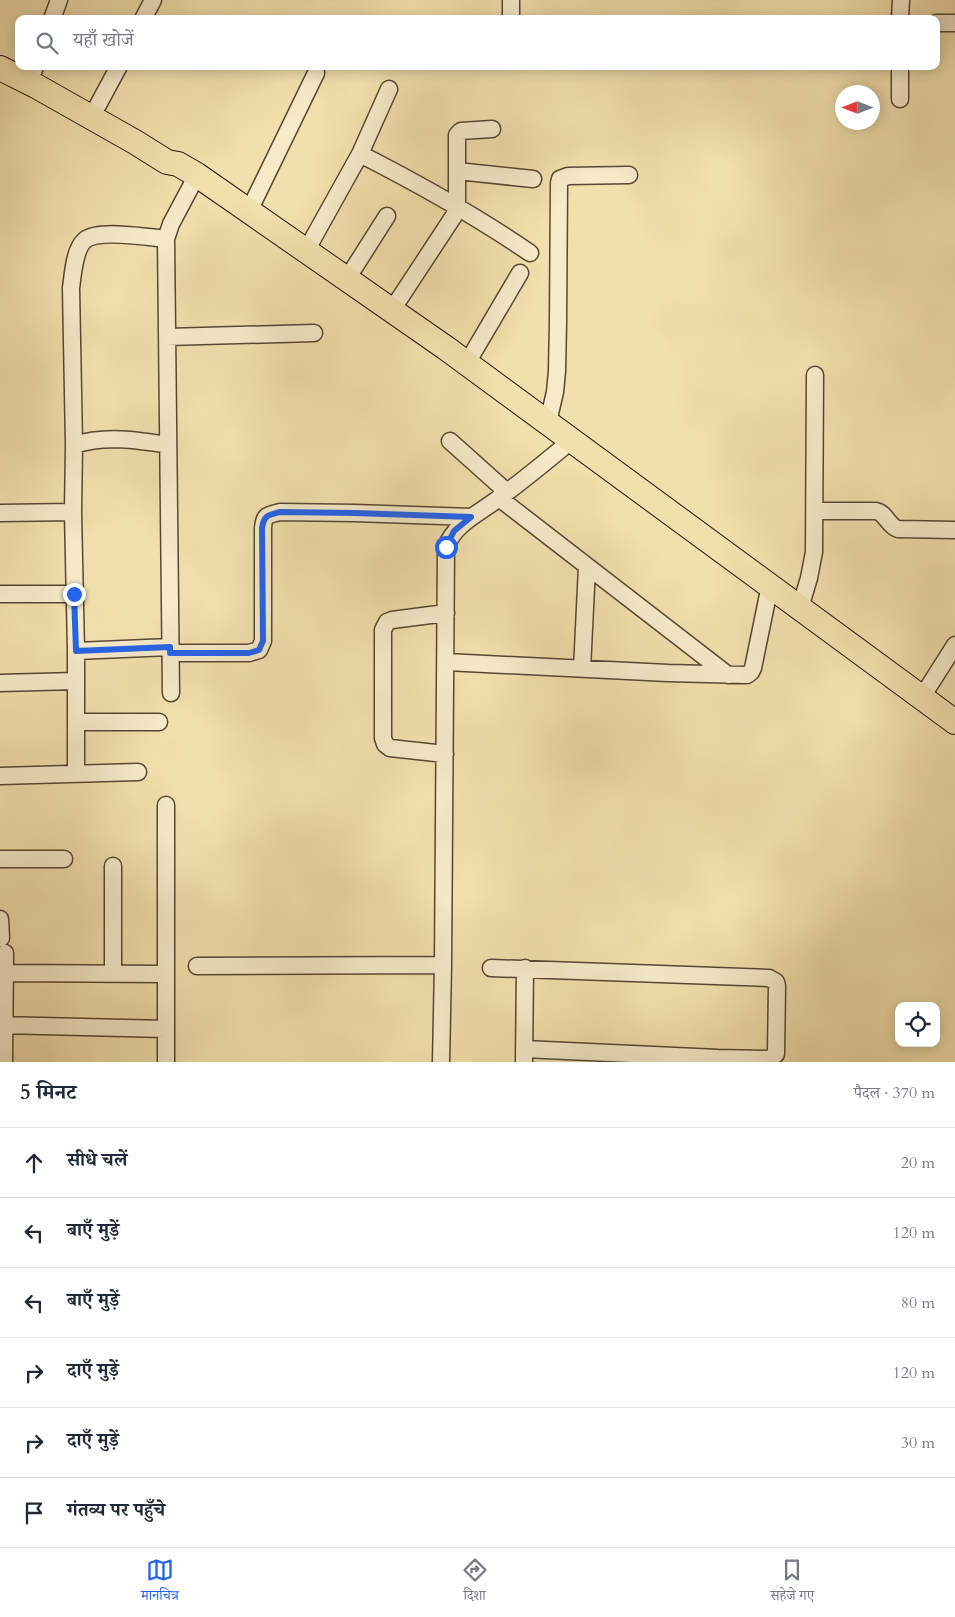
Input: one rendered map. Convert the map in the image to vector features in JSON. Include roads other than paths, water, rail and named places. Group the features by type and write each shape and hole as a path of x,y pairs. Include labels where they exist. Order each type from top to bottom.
{"highway":[{"path":"0,53 15,60"},
{"path":"0,68 36,86 167,162 187,170 306,250 467,363 955,722"},
{"path":"35,70 141,130 172,154 187,170"}],"street":[{"path":"53,15 59,0"},
{"path":"145,15 153,0"},
{"path":"511,0 511,15"},
{"path":"900,15 901,0"},
{"path":"940,23 955,23"},
{"path":"98,105 117,70"},
{"path":"900,70 900,99"},
{"path":"248,211 316,73"},
{"path":"306,250 360,154 389,89"},
{"path":"392,310 458,207 456,140 458,132 492,129"},
{"path":"360,154 414,181 487,224 530,253"},
{"path":"171,694 166,239 187,170"},
{"path":"457,171 533,179"},
{"path":"548,422 555,392 557,371 560,179 568,176 629,175"},
{"path":"347,279 387,216"},
{"path":"76,774 71,288 73,270 80,246 92,236 105,234 166,239"},
{"path":"467,363 520,273"},
{"path":"167,337 314,333"},
{"path":"800,608 814,552 815,374"},
{"path":"74,445 87,440 102,438 168,445"},
{"path":"441,1062 446,547 454,531 572,440"},
{"path":"450,441 503,495 587,567 728,675"},
{"path":"814,511 876,511 882,513 890,525 898,530 955,530"},
{"path":"0,513 73,512"},
{"path":"76,651 170,650 249,653 259,650 263,641 262,528 263,521 269,514 280,512 355,513 471,517"},
{"path":"582,669 587,567"},
{"path":"446,662 747,675 754,668 770,586"},
{"path":"0,594 74,594"},
{"path":"445,754 390,748 385,744 383,738 383,630 387,622 392,620 446,613"},
{"path":"922,697 955,645"},
{"path":"0,683 76,681"},
{"path":"76,722 159,722"},
{"path":"0,776 138,772"},
{"path":"166,805 166,1062"},
{"path":"0,859 64,860"},
{"path":"112,866 113,974"},
{"path":"0,919 5,973 2,1025 4,1062"},
{"path":"197,966 443,965"},
{"path":"491,968 525,968 774,980 778,990 776,1054 770,1059 718,1060 524,1055 525,968"},
{"path":"5,973 166,974"},
{"path":"2,1025 166,1029"}]}
